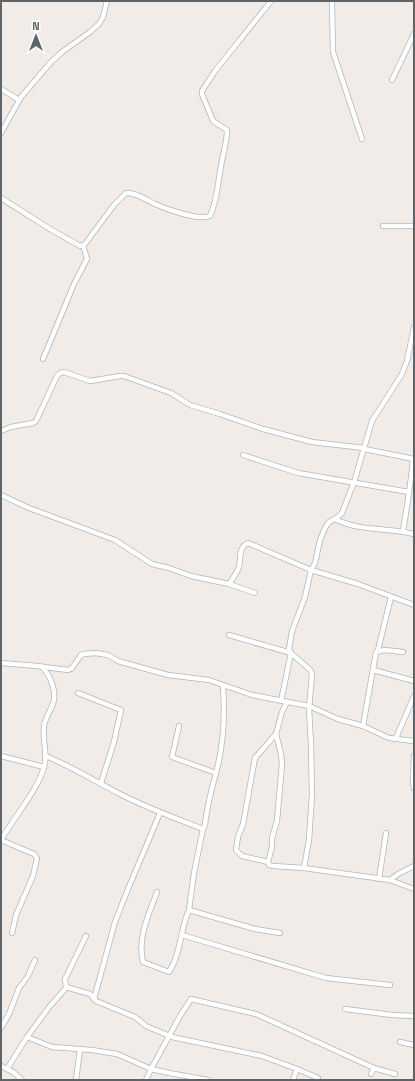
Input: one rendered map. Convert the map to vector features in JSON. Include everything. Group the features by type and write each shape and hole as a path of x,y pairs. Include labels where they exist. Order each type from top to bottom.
{"street":[{"path":"1,133 19,100 56,57 99,24 107,1"},
{"path":"83,245 114,205 126,193 134,194 154,204 179,213 202,218 210,216 216,196 222,160 227,144 227,130 212,119 202,91 215,71 271,1"},
{"path":"332,1 333,52 362,139"},
{"path":"392,80 414,34"},
{"path":"1,89 19,100"},
{"path":"1,198 50,229 78,245 83,245"},
{"path":"383,226 414,226"},
{"path":"43,359 74,284 87,259 83,245"},
{"path":"281,701 291,653 289,649 292,631 305,597 320,540 329,522 342,513 354,482 372,421 402,374 407,361 414,327"},
{"path":"1,431 36,421 57,376 60,373 64,372 90,381 124,376 171,393 190,405 264,429 312,442 364,448 414,459 404,531"},
{"path":"243,455 298,473 409,492"},
{"path":"1,495 29,508 114,540 152,564 191,576 229,584 255,593"},
{"path":"335,519 345,525 368,529 404,531 414,534"},
{"path":"229,584 239,568 241,550 244,545 248,543 311,570 358,584 414,605"},
{"path":"363,726 375,654 378,650 391,597"},
{"path":"229,635 291,653 311,671 312,683 309,706 312,795 309,840 304,868"},
{"path":"378,650 403,652"},
{"path":"1,663 69,670 81,655 88,653 108,655 118,661 168,675 209,680 252,695 309,706 338,719 363,726 389,738 414,741"},
{"path":"12,933 16,915 33,876 37,858 34,854 1,840 38,782 44,767 46,756 43,729 44,723 54,701 54,695 50,680 42,667"},
{"path":"373,670 414,681"},
{"path":"157,892 142,931 142,958 143,962 169,972 189,910 194,873 205,825 209,799 216,773 224,730 225,710 223,686"},
{"path":"78,693 122,710 101,783"},
{"path":"396,738 414,696"},
{"path":"287,702 282,712 276,734 255,758 243,824 238,837 236,850 242,856 268,862 269,865 273,866 304,868 390,880 414,889"},
{"path":"179,726 172,757 216,773"},
{"path":"268,862 277,821 282,764 276,734"},
{"path":"1,756 44,767"},
{"path":"46,756 65,764 160,813 203,829"},
{"path":"414,756 414,788"},
{"path":"94,999 116,922 128,889 160,813"},
{"path":"379,879 386,833"},
{"path":"390,880 414,866"},
{"path":"189,910 255,929 280,933"},
{"path":"182,935 326,978 390,985"},
{"path":"7,1069 27,1037 66,987 65,979 86,936"},
{"path":"1,1028 35,960"},
{"path":"66,987 90,994 96,1001 135,1016 146,1026 169,1035 262,1056 318,1078"},
{"path":"146,1080 169,1035 191,999 256,1014 374,1068 395,1074"},
{"path":"346,1009 392,1016 414,1016"},
{"path":"27,1037 52,1048 80,1049 117,1054 151,1069 208,1080"},
{"path":"400,1042 414,1045"},
{"path":"76,1080 80,1049"},
{"path":"1,1066 13,1072 22,1080"},
{"path":"371,1074 374,1068"},
{"path":"293,1080 297,1069"}]}
